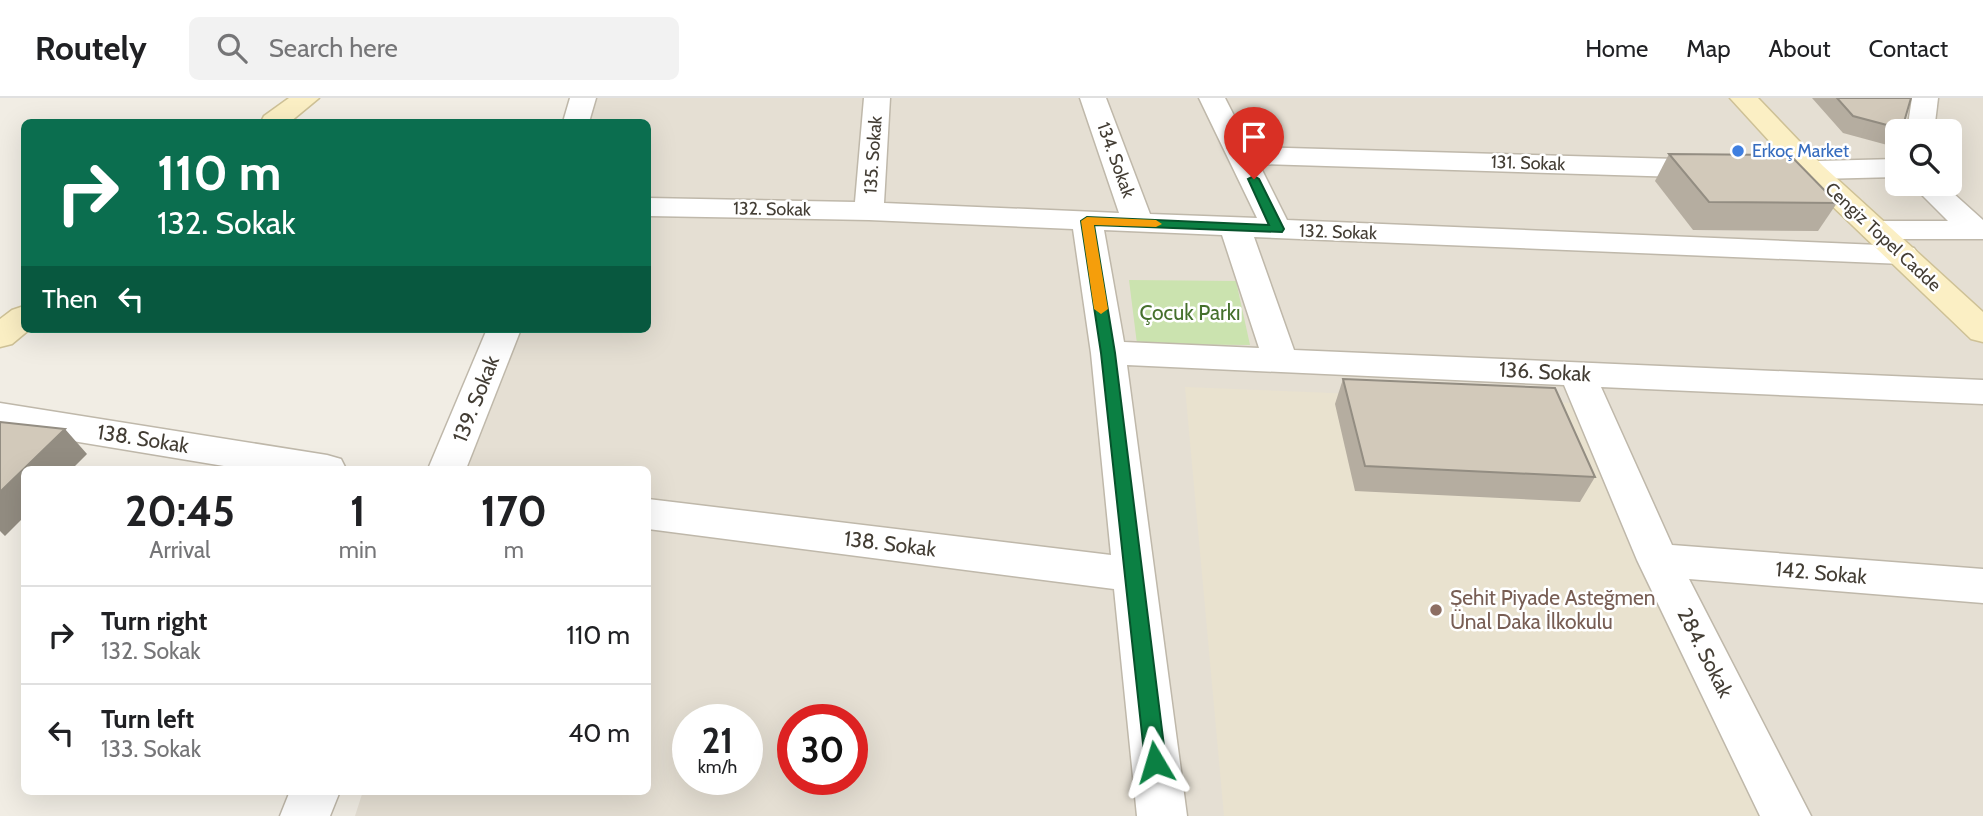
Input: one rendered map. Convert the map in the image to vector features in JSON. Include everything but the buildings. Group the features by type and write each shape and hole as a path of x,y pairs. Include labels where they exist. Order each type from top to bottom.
{"street":[{"path":"278,119 306,98"},
{"path":"577,119 583,98"},
{"name":"135. Sokak","path":"869,211 877,98"},
{"name":"134. Sokak","path":"1093,98 1138,223"},
{"path":"1212,98 1277,229"},
{"path":"1743,98 1814,172"},
{"path":"1922,119 1925,98"},
{"name":"131. Sokak","path":"1242,155 1814,172"},
{"name":"Cengiz Topel Cadde","path":"1814,172 1885,169"},
{"name":"Cengiz Topel Cadde","path":"1814,172 1983,331"},
{"path":"1940,196 1979,230"},
{"name":"132. Sokak","path":"651,207 869,211 1903,255"},
{"path":"1087,221 1108,353 1162,816"},
{"path":"1235,227 1280,360"},
{"path":"1875,230 1979,230"},
{"path":"0,336 21,319"},
{"name":"139. Sokak","path":"448,466 502,333"},
{"name":"136. Sokak","path":"1108,353 1983,392"},
{"name":"284. Sokak","path":"1577,374 1658,560 1786,816"},
{"name":"138. Sokak","path":"0,416 308,466"},
{"name":"138. Sokak","path":"651,513 1133,575"},
{"name":"142. Sokak","path":"1658,560 1983,586"},
{"path":"305,816 313,795"}],"shaded area":[{"path":"588,98 1983,98 1983,816 355,816 362,795 651,795 651,466 469,466 513,333 651,333 651,119 582,119"},
{"name":"Şehit Piyade Asteğmen Ünal Daka İlkokulu","path":"1185,387 1573,403 1761,816 1224,816"}],"green space":[{"name":"Çocuk Parkı","path":"1129,280 1236,281 1250,345 1137,344"}],"slow traffic":[{"path":"1101,309 1087,221 1156,224"}],"place":[{"name":"Erkoç Market","path":"1738,151"},
{"name":"Şehit Piyade Asteğmen Ünal Daka İlkokulu","path":"1436,610"}],"route":[{"path":"1155,762 1108,353 1087,221 1277,229 1254,179"}]}
